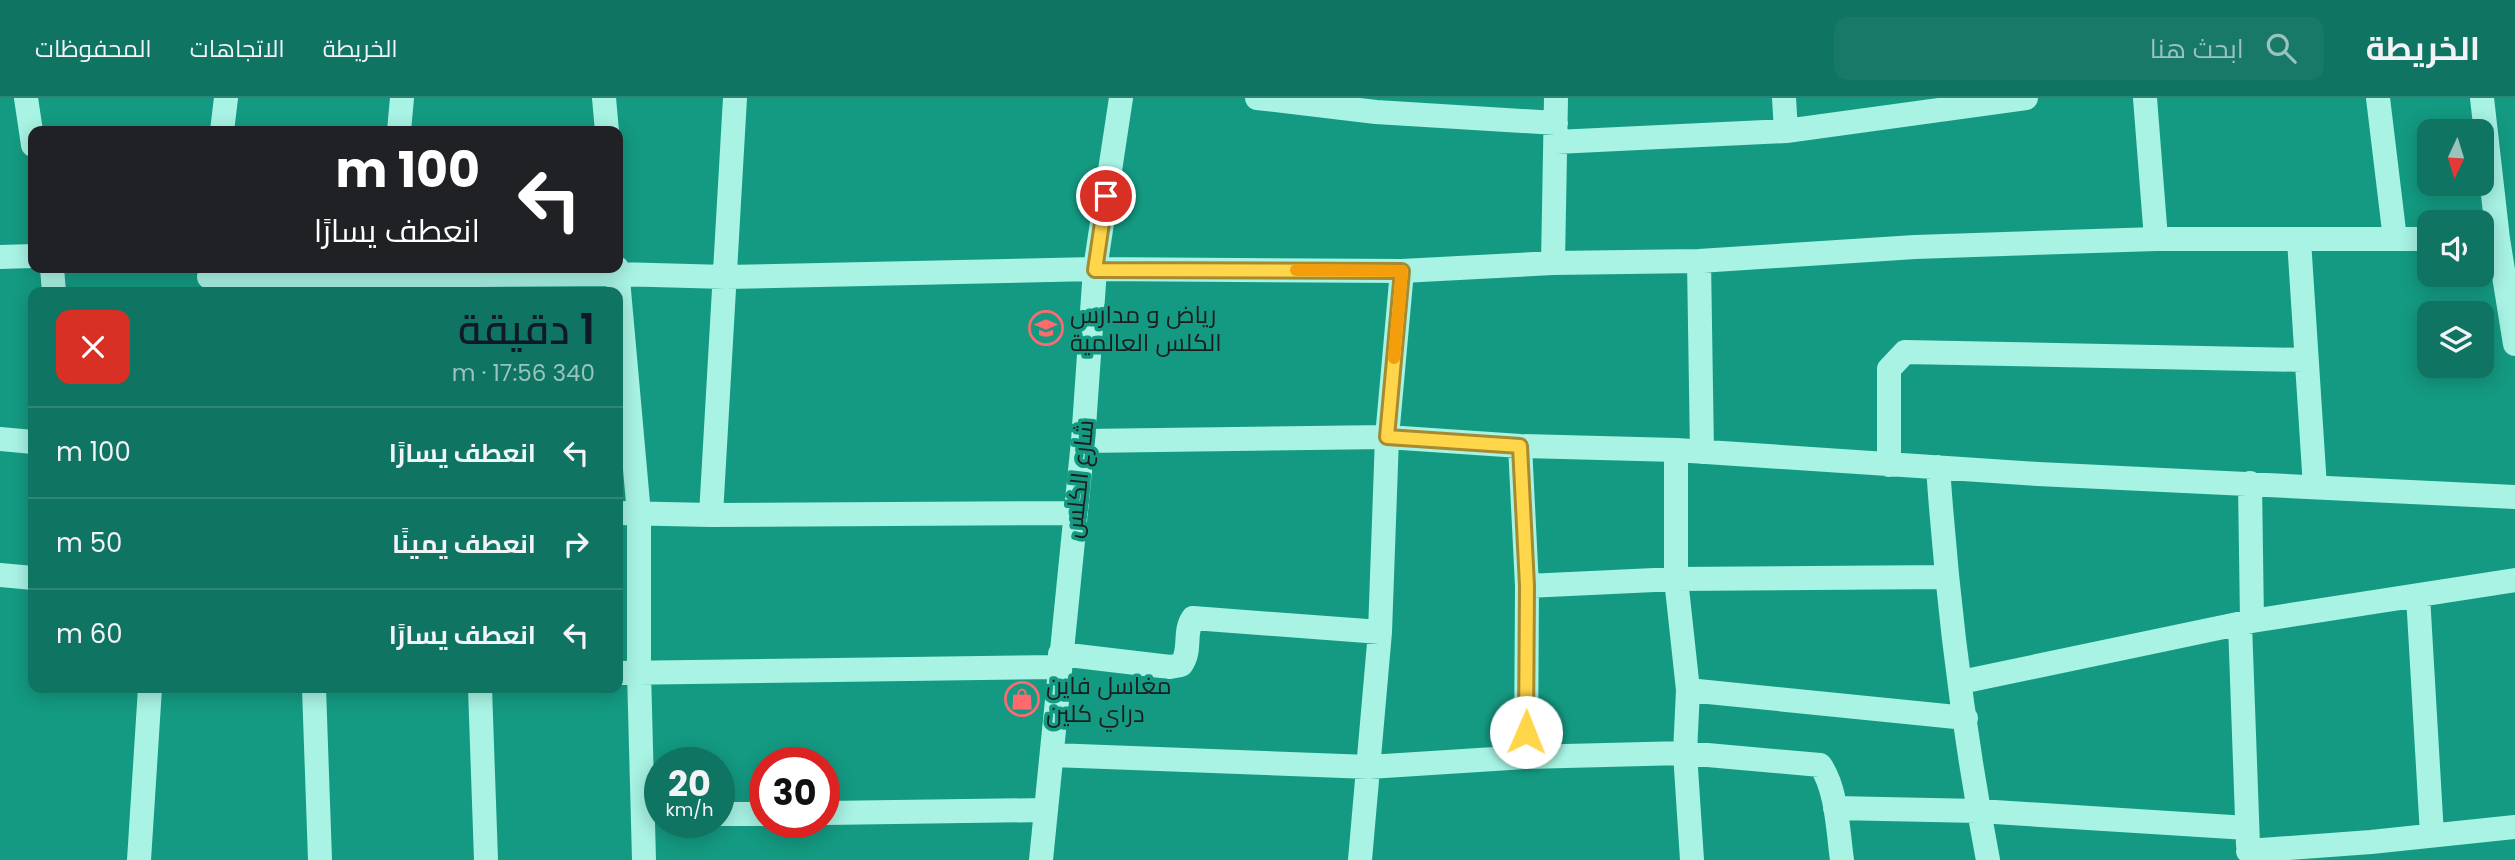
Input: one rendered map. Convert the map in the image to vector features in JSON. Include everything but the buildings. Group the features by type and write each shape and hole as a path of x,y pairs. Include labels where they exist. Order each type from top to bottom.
{"street":[{"path":"26,98 30,126"},
{"path":"223,126 226,98"},
{"path":"399,126 402,98"},
{"path":"604,98 607,126"},
{"path":"711,515 735,98"},
{"name":"شارع الكلس","path":"1041,860 1083,441 1095,270 1121,98"},
{"path":"1257,98 1375,105 1556,132 1786,131 2026,98"},
{"path":"1553,263 1556,98"},
{"path":"1784,98 1786,131"},
{"path":"2145,98 2156,239"},
{"path":"2378,98 2395,239"},
{"path":"2483,98 2498,231 2515,344"},
{"path":"623,271 726,277 1095,270 1402,271 1553,263 1699,261 1915,247 2156,239 2417,239"},
{"path":"2299,240 2315,487"},
{"path":"0,257 28,256"},
{"path":"1699,261 1702,452"},
{"path":"1360,860 1380,632 1387,437 1402,271"},
{"path":"209,279 387,279 560,273"},
{"path":"1889,465 1889,369 1905,352 2305,360"},
{"path":"623,403 628,513 628,672 644,772"},
{"path":"1083,441 1387,437 1520,446 1676,450 2038,474 2515,497"},
{"path":"0,439 28,442"},
{"path":"1520,446 1527,586 1525,757"},
{"path":"1676,450 1676,579 1688,690 1685,753 1692,860"},
{"path":"1938,467 1946,577 1988,860"},
{"path":"2248,846 2246,622 2250,484"},
{"path":"628,513 1076,513"},
{"path":"0,575 28,578"},
{"path":"1527,586 1676,579 1946,577"},
{"path":"1961,682 2246,622 2515,580"},
{"path":"2418,596 2432,835"},
{"path":"628,672 1060,660 1170,667 1181,665 1187,657 1189,624 1193,618 1380,632"},
{"path":"1688,690 1966,718"},
{"path":"139,860 150,693"},
{"path":"314,693 320,860"},
{"path":"480,693 486,860"},
{"path":"1052,755 1369,767 1525,757 1685,753 1820,765 1825,771 1835,808 1842,860"},
{"path":"1835,808 1979,811 2248,846 2373,851 2432,835 2515,827"},
{"path":"840,813 1045,810"},
{"path":"644,860 648,838"}],"slow traffic":[{"path":"1296,270 1402,271 1394,358"}],"place":[{"name":"رياض و مدارس الكلس العالمية","path":"1046,328"},
{"name":"مغاسل فاين دراي كلين","path":"1022,699"}],"route":[{"path":"1106,196 1095,270 1402,271 1387,437 1520,446 1527,586 1526,732"}]}
